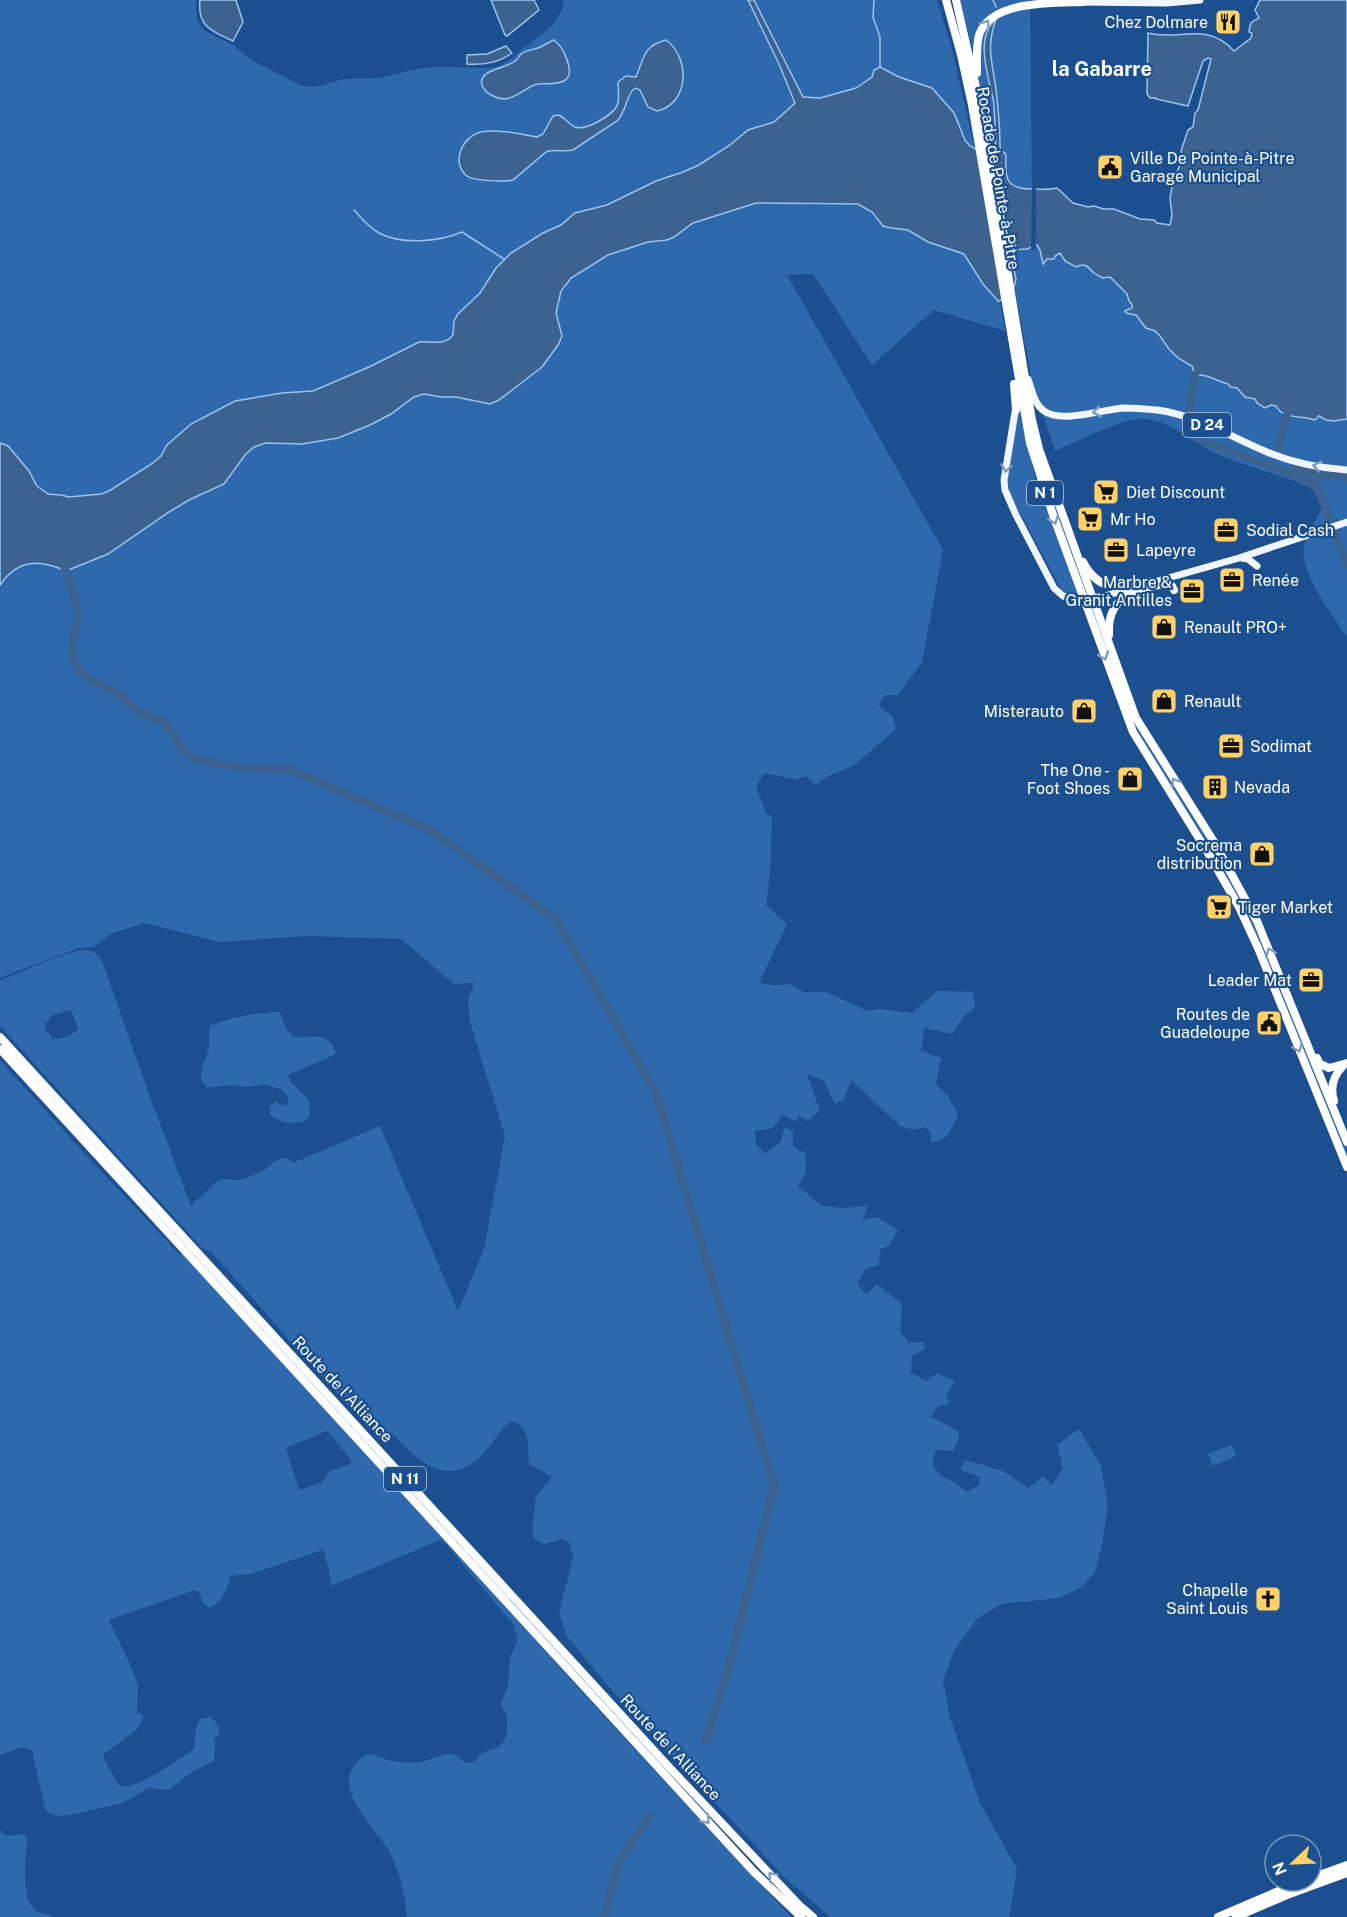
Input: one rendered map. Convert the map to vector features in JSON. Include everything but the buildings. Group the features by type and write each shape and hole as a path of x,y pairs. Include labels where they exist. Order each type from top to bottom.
{"highway":[{"name":"Rocade de Pointe-à-Pitre","path":"946,0 975,103"},
{"name":"Rocade de Pointe-à-Pitre","path":"956,0 1019,358"},
{"path":"975,103 977,50 980,32 988,20 1002,10 1022,5 1084,2"},
{"path":"1011,322 1016,410"},
{"name":"N 1","path":"1019,358 1039,449 1137,718 1237,883 1257,921 1347,1142"},
{"name":"N 1","path":"1019,358 1026,423 1036,466 1127,719 1239,907 1258,948 1347,1167"},
{"path":"1058,503 1084,564 1093,576 1110,587 1116,588 1149,580"},
{"path":"1109,642 1110,618 1116,604 1122,599 1135,592 1164,584 1172,586 1174,590"},
{"path":"1287,992 1295,1005 1320,1064 1329,1068 1346,1064"},
{"name":"Route de l'Alliance","path":"0,1037 669,1767 813,1917"},
{"name":"Route de l'Alliance","path":"0,1049 753,1871 801,1917"},
{"path":"1346,1064 1334,1077 1332,1093 1347,1142"},
{"path":"1323,1874 1347,1865"},
{"path":"1236,1917 1347,1873"},
{"path":"1218,1917 1274,1893"}],"main road":[{"path":"1047,0 1167,3 1200,0"},
{"path":"1019,358 1016,410 1004,480 1005,490 1054,588 1063,596 1076,599 1101,597 1239,558 1347,522"},
{"name":"D 24","path":"1019,358 1038,406 1052,415 1076,415 1125,408 1157,410 1196,421 1287,459 1324,468 1347,470"},
{"path":"1239,558 1248,559 1257,566"}],"shaded area":[{"path":"0,0 196,0 198,21 205,31 233,45 253,61 302,86 316,87 343,79 380,78 416,69 500,66 552,26 562,10 564,0 937,0 952,49 975,150 965,140 954,113 932,88 892,73 874,70 872,77 856,88 820,98 802,97 774,122 748,130 699,165 683,173 656,181 607,205 575,213 561,225 543,233 511,253 496,268 480,293 458,314 453,325 453,335 449,339 419,342 313,391 282,393 235,401 191,424 167,445 161,456 153,463 109,491 69,497 48,494 37,486 29,471 8,446 0,443"},
{"path":"200,0 236,0 243,22 233,41 208,27 201,16"},
{"path":"491,0 534,0 539,10 507,36"},
{"path":"748,0 754,0 803,97 820,98 856,88 872,77 874,70 880,67 899,77 932,88 954,113 965,140 981,152 996,151 994,104 984,48 989,27 996,19 991,38 991,54 1000,146 1001,151 1006,154 1008,180 1016,187 1057,188 1073,203 1114,209 1140,219 1170,225 1172,215 1170,198 1173,181 1183,158 1181,151 1188,130 1193,127 1211,59 1203,61 1188,106 1150,98 1147,94 1148,33 1203,34 1224,42 1234,51 1251,38 1250,26 1259,18 1255,10 1260,0 1347,0 1347,419 1334,421 1319,416 1315,420 1288,415 1276,406 1271,405 1265,408 1255,399 1245,397 1237,388 1228,384 1207,376 1195,375 1192,366 1178,358 1155,331 1146,328 1136,315 1126,313 1125,311 1132,308 1132,304 1127,294 1110,277 1102,278 1085,265 1076,267 1065,261 1060,253 1054,259 1047,259 1043,264 1037,245 1014,250 1011,256 1016,279 1011,298 998,301 983,284 964,254 928,242 908,230 883,226 872,212 858,204 756,203 693,223 667,240 648,242 608,255 571,278 561,291 556,313 562,336 558,345 542,367 499,400 490,404 456,397 424,394 414,397 391,414 370,425 338,438 302,444 265,443 254,447 245,455 224,484 169,512 108,554 66,571 47,564 22,566 7,576 0,585 0,443 8,446 29,471 37,486 48,494 69,497 109,491 153,463 161,456 167,445 191,424 235,401 282,393 313,391 419,342 449,339 453,335 454,321 458,314 480,293 496,268 511,253 543,233 561,225 575,213 607,205 656,181 699,165 748,130 774,122 795,103"},
{"path":"960,0 1030,0 1032,189 1018,188 1013,185 1007,176 1006,156 1000,151 991,152 978,75"},
{"path":"554,40 561,48 568,63 568,78 557,83 534,85 505,99 492,96 483,88 482,78 486,74 513,62 523,53"},
{"path":"666,40 680,58 683,69 681,90 668,107 657,111 648,107 640,90 635,88 617,121 573,150 546,152 513,180 475,179 467,176 462,170 459,164 461,150 475,134 502,131 537,137 543,134 553,116 559,115 573,126 580,128 592,125 604,118 617,106 618,82 626,76 636,77 649,49"},
{"path":"506,46 512,53 501,59 485,64 467,64 467,55 487,54"},
{"path":"756,203 825,205 855,203 867,208 877,220 891,228 908,230 928,242 964,254 1000,301 1005,331 934,310 872,365 813,274 787,275 943,550 922,662 898,695 886,695 878,705 892,716 896,729 853,766 826,777 816,785 806,776 796,780 764,773 756,787 766,813 772,817 770,874 766,905 787,924 759,983 790,984 804,992 826,992 868,1011 881,1009 912,1013 937,991 973,992 975,1007 963,1017 952,1034 924,1028 921,1051 941,1058 936,1084 948,1096 958,1114 949,1133 942,1140 931,1142 931,1133 924,1127 913,1130 900,1126 851,1080 843,1101 835,1104 824,1081 807,1074 820,1111 807,1121 800,1116 795,1121 783,1115 773,1128 755,1131 756,1145 765,1153 780,1143 785,1127 793,1131 793,1146 806,1154 806,1173 798,1186 822,1206 842,1208 867,1206 863,1220 877,1217 898,1230 890,1245 880,1250 879,1265 866,1269 857,1283 866,1294 877,1284 902,1304 900,1332 909,1343 924,1342 925,1349 912,1356 911,1373 927,1381 937,1373 955,1381 947,1394 949,1404 938,1406 931,1417 959,1431 958,1441 953,1451 936,1450 932,1464 941,1476 967,1492 979,1485 980,1477 960,1470 965,1460 1003,1471 1028,1488 1043,1477 1052,1485 1063,1468 1057,1445 1079,1429 1101,1466 1108,1504 1102,1545 1095,1572 1082,1587 1059,1598 1001,1604 977,1619 954,1651 943,1681 950,1717 980,1803 1017,1869 1009,1917 830,1917 783,1876 608,1686 566,1635 559,1612 573,1558 570,1544 563,1539 544,1544 534,1538 532,1529 536,1496 552,1477 529,1464 526,1433 519,1424 513,1421 507,1425 478,1459 454,1471 431,1467 411,1452 392,1433 379,1439 212,1253 202,1248 0,1026 0,980 80,950 92,951 96,954 102,961 191,1206 220,1180 244,1179 286,1158 293,1163 380,1126 458,1311 484,1249 505,1136 470,1022 468,1000 474,983 454,984 401,939 307,936 218,942 145,923 112,933 94,947 78,948 0,978 0,585 7,576 22,566 47,565 66,571 108,554 169,512 233,473 245,455 254,447 265,443 289,444 354,432 370,425 414,397 424,394 456,397 490,404 499,400 524,382 562,336 557,319 557,302 561,291 576,275 600,260 626,249 650,241 667,240 695,223","holes":["69,1010 78,1028 76,1031 70,1035 53,1039 47,1032 45,1024 53,1015"]},
{"path":"1037,245 1043,264 1047,259 1060,253 1069,264 1076,267 1086,265 1098,275 1110,277 1130,299 1132,308 1126,311 1136,314 1146,328 1155,331 1178,358 1192,366 1193,371 1237,388 1245,397 1255,399 1265,408 1271,405 1279,411 1315,420 1319,416 1334,421 1347,419 1347,637 1318,593 1306,568 1304,546 1322,509 1319,497 1313,488 1222,456 1173,428 1152,420 1140,419 1121,423 1055,451 1033,386 1014,286 1016,279 1011,256 1014,250"},
{"path":"1020,406 1034,473 1080,595 1071,595 1061,589 1010,494 1007,476"},
{"path":"1033,438 1123,690 1250,914 1336,1123 1347,1151 1347,1159 1268,964 1129,716 1047,490"},
{"path":"280,1012 289,1032 295,1037 326,1039 336,1052 332,1056 288,1075 290,1081 309,1100 310,1114 306,1121 287,1123 270,1114 270,1106 276,1102 283,1106 288,1104 288,1097 282,1090 265,1084 208,1088 202,1080 201,1071 209,1048 210,1026 241,1016"},
{"path":"0,1060 180,1255 182,1251 447,1540 582,1692 791,1917 407,1917 399,1875 389,1851 353,1798 349,1780 352,1769 367,1755 413,1763 451,1754 471,1763 483,1753 498,1747 507,1733 506,1715 501,1705 508,1684 510,1657 517,1638 513,1624 440,1540 331,1586 323,1550 251,1574 230,1576 224,1595 210,1608 203,1603 199,1592 195,1590 109,1620 138,1686 137,1713 142,1714 143,1719 136,1730 104,1754 104,1759 119,1786 135,1784 146,1779 194,1749 196,1727 200,1719 210,1717 218,1727 214,1761 194,1771 168,1790 148,1788 123,1803 57,1816 49,1813 45,1808 32,1750 21,1747 0,1755","holes":["327,1431 351,1460 350,1464 330,1471 321,1483 299,1490 286,1448"]},
{"path":"1232,1445 1236,1456 1213,1466 1208,1454"},
{"path":"0,1829 7,1836 22,1834 27,1837 25,1875 29,1902 33,1908 51,1917 0,1917"}],"pier":[{"path":"1032,186 1036,186 1036,213 1038,214 1036,250 1031,250"}],"waterway":[{"path":"874,0 873,17 880,37 880,67"},
{"path":"993,0 996,7"},
{"path":"354,210 365,223 388,237 420,241 462,232 504,259"},
{"path":"1188,415 1195,375"},
{"path":"1277,453 1287,415"},
{"path":"1188,421 1187,431 1197,438 1283,471 1314,486 1318,490 1330,519"},
{"path":"1289,474 1295,470 1318,474"},
{"path":"1316,487 1318,474 1347,477"},
{"path":"1334,531 1347,564"},
{"path":"62,561 77,609 73,657 75,664 83,674 119,694 143,714 165,724 191,756 224,765 291,770 430,830 556,919 656,1093 774,1486 730,1662 706,1740"},
{"path":"604,1917 619,1861 650,1816"}],"place":[{"name":"Chez Dolmare","path":"1228,22"},
{"name":"Ville De Pointe-à-Pitre Garage Municipal","path":"1110,167"},
{"name":"Diet Discount","path":"1106,492"},
{"name":"Mr Ho","path":"1090,519"},
{"name":"Sodial Cash","path":"1226,530"},
{"name":"Lapeyre","path":"1116,550"},
{"name":"Renée","path":"1232,580"},
{"name":"Marbre & Granit Antilles","path":"1192,591"},
{"name":"Renault PRO+","path":"1164,627"},
{"name":"Renault","path":"1164,701"},
{"name":"Misterauto","path":"1084,711"},
{"name":"Sodimat","path":"1231,746"},
{"name":"The One - Foot Shoes","path":"1130,779"},
{"name":"Nevada","path":"1215,787"},
{"name":"Socrema distribution","path":"1262,854"},
{"name":"Tiger Market","path":"1219,907"},
{"name":"Leader Mat","path":"1311,980"},
{"name":"Routes de Guadeloupe","path":"1269,1023"},
{"name":"Chapelle Saint Louis","path":"1268,1599"}],"district":[{"name":"la Gabarre","path":"1102,69"}]}
